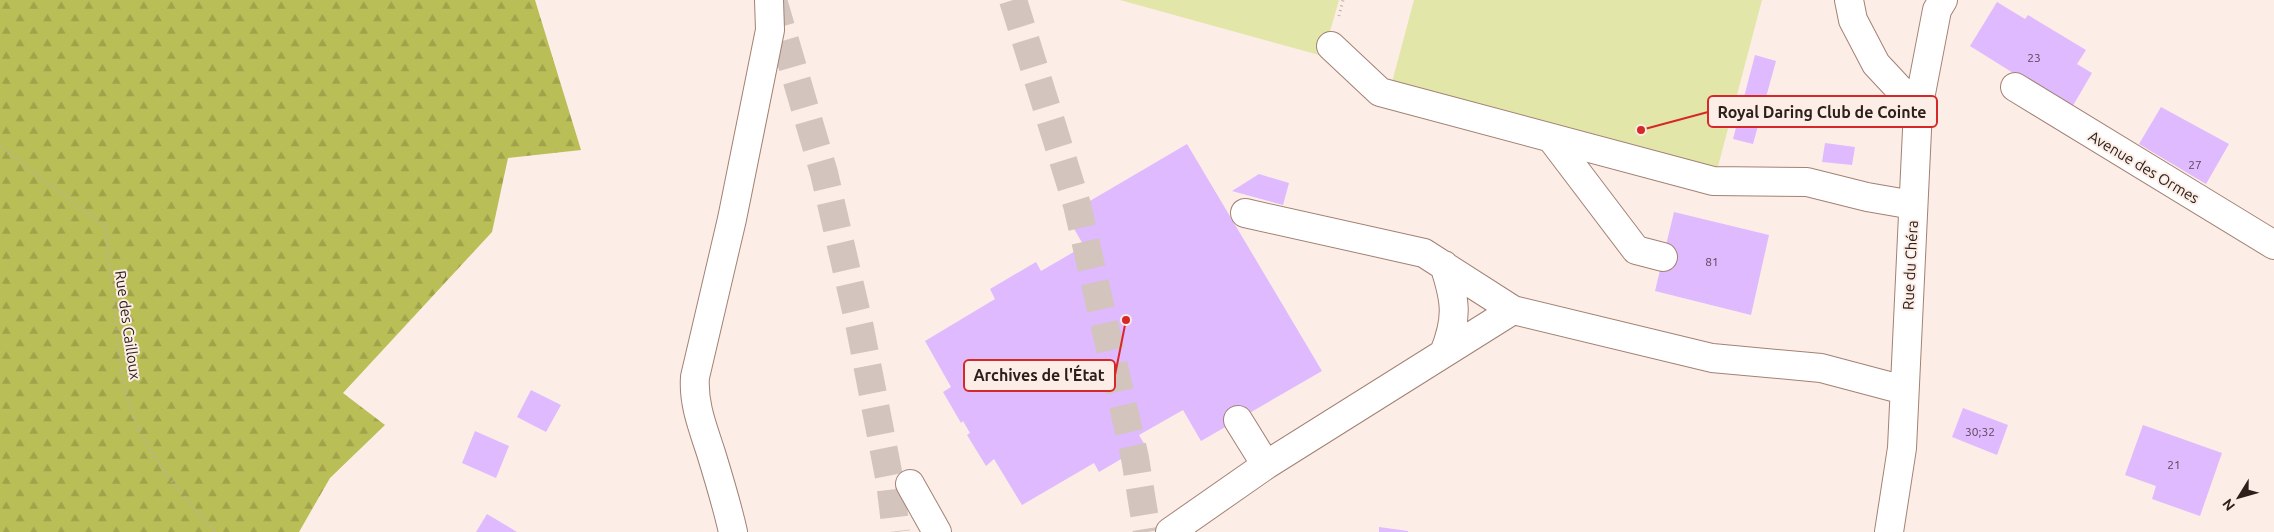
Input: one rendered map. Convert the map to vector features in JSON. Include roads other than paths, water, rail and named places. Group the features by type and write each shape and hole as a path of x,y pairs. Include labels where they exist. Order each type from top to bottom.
{"street":[{"path":"733,532 728,506 697,411 694,394 695,377 732,219 770,30 769,0"},
{"path":"1849,0 1853,20 1876,64 1918,109"},
{"name":"Rue du Chéra","path":"1889,532 1902,448 1918,109 1937,10 1943,0"},
{"path":"1331,46 1380,92 1713,182 1807,182 1866,197 1913,206"},
{"name":"Avenue des Ormes","path":"2015,87 2274,245"},
{"path":"1551,138 1636,250 1662,258"},
{"path":"1245,213 1424,253 1513,310 1712,358 1821,368 1904,390"},
{"path":"1444,265 1454,293 1455,311 1452,332 1444,353"},
{"path":"1170,532 1266,465 1513,310"},
{"path":"1238,420 1266,465"},
{"path":"910,484 938,532"}],"tunnel":[{"path":"773,0 824,173 860,328 890,482 896,532"},
{"path":"1013,0 1077,205 1135,458 1147,532"}],"place":[{"name":"Royal Daring Club de Cointe","path":"1641,130"},
{"name":"Archives de l'État","path":"1126,320"}]}
